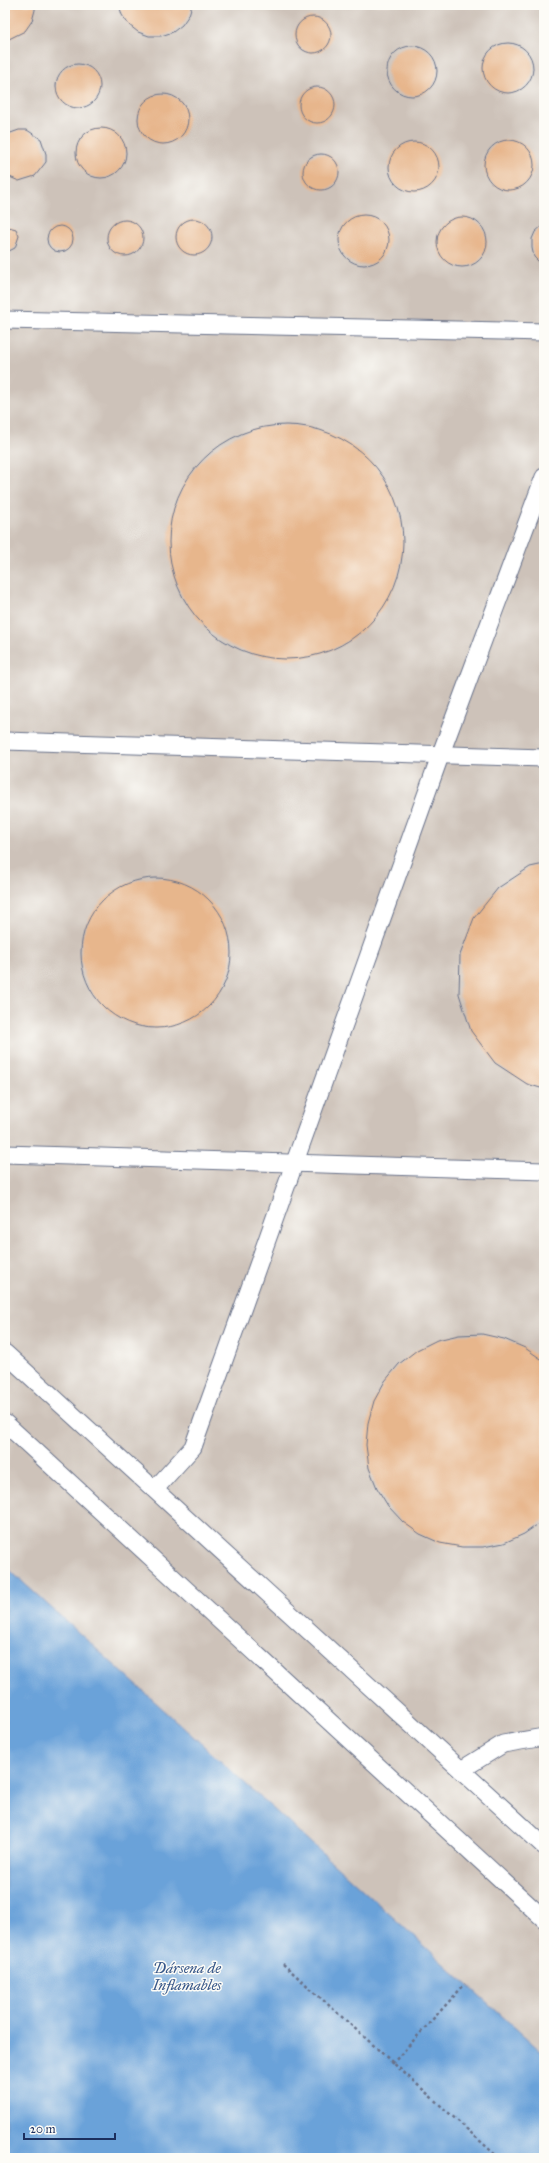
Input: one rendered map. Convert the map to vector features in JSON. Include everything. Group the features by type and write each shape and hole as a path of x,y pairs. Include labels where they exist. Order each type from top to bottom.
{"lane":[{"path":"5,320 544,332"},
{"path":"155,1489 192,1447 440,756 544,477"},
{"path":"5,741 440,756 544,758"},
{"path":"5,1154 544,1171"},
{"path":"5,1353 544,1846"},
{"path":"5,1423 544,1919"},
{"path":"461,1770 503,1744 544,1737"}],"path":[{"path":"282,1964 392,2064 499,2158"},
{"path":"392,2064 465,1984"}],"shaded area":[{"path":"5,5 544,5 544,2054 5,1566"}],"water":[{"name":"Dársena de Inflamables","path":"5,1566 544,2054 544,2158 5,2158"}],"building":[{"path":"5,5 35,5 35,10 32,21 25,31 5,41"},
{"path":"119,5 192,5 189,15 182,25 173,32 161,36 149,36 138,32 129,25 122,15"},
{"path":"313,17 323,20 328,25 331,35 328,45 323,50 313,53 303,50 298,45 295,35 298,25 303,20"},
{"path":"503,43 513,43 526,50 533,63 533,73 526,86 513,93 503,93 494,89 487,82 483,73 483,63 487,54 494,47"},
{"path":"407,46 417,46 430,53 437,66 437,76 430,89 417,96 407,96 398,92 391,85 387,76 387,66 391,57 398,50"},
{"path":"82,64 94,70 99,78 99,94 94,102 86,107 74,108 62,102 57,94 56,82 62,70 70,65"},
{"path":"317,87 327,90 332,95 335,105 332,115 327,120 317,123 307,120 302,115 299,105 302,95 307,90"},
{"path":"158,94 168,94 181,101 188,114 188,124 181,137 168,144 158,144 149,140 142,133 138,124 138,114 142,105 149,98"},
{"path":"96,128 106,128 119,135 126,148 126,158 119,171 106,178 96,178 87,174 80,167 76,158 76,148 80,139 87,132"},
{"path":"19,130 27,130 41,139 46,154 46,162 35,176 19,181 5,175 5,135"},
{"path":"504,140 514,140 527,147 534,160 534,170 527,183 514,190 504,190 495,186 488,179 484,170 484,160 488,151 495,144"},
{"path":"409,142 419,142 432,149 439,162 439,172 432,185 419,192 409,192 400,188 393,181 389,172 389,162 393,153 400,146"},
{"path":"321,154 331,157 336,162 339,172 336,182 331,187 321,190 311,187 306,182 303,172 306,162 311,157"},
{"path":"359,215 369,215 382,222 389,235 389,245 382,258 369,265 359,265 350,261 343,254 339,245 339,235 343,226 350,219"},
{"path":"457,217 467,217 480,224 487,237 487,247 480,260 467,267 457,267 448,263 441,256 437,247 437,237 441,228 448,221"},
{"path":"194,219 204,222 209,227 212,237 209,247 204,252 194,255 184,252 179,247 176,237 179,227 184,222"},
{"path":"125,220 135,223 140,228 143,238 140,248 135,253 125,256 115,253 110,248 107,238 110,228 115,223"},
{"path":"544,224 544,267 534,257 532,239 535,232"},
{"path":"5,226 16,229 19,236 15,248 7,252 5,252"},
{"path":"60,226 69,230 73,239 69,248 60,252 51,248 47,239 51,230"},
{"path":"286,425 309,427 331,434 351,445 369,459 383,477 394,497 401,519 403,542 401,565 394,587 383,607 369,625 351,639 331,650 309,657 286,659 263,657 241,650 221,639 203,625 189,607 178,587 171,565 169,542 171,519 178,497 189,477 203,459 221,445 241,434 263,427"},
{"path":"544,864 544,1089 527,1084 495,1063 471,1031 459,994 460,955 474,918 498,888 530,867"},
{"path":"163,878 185,883 198,890 214,905 226,924 230,938 230,968 226,982 219,995 204,1011 185,1023 171,1027 149,1028 127,1023 114,1016 93,995 86,982 82,968 81,946 86,924 93,911 114,890 127,883 141,879"},
{"path":"482,1334 504,1339 525,1348 544,1361 544,1520 524,1534 504,1543 483,1547 462,1547 440,1543 420,1534 403,1522 388,1506 377,1488 369,1468 366,1445 368,1423 374,1401 385,1381 399,1364 417,1350 437,1340 459,1335"}]}
